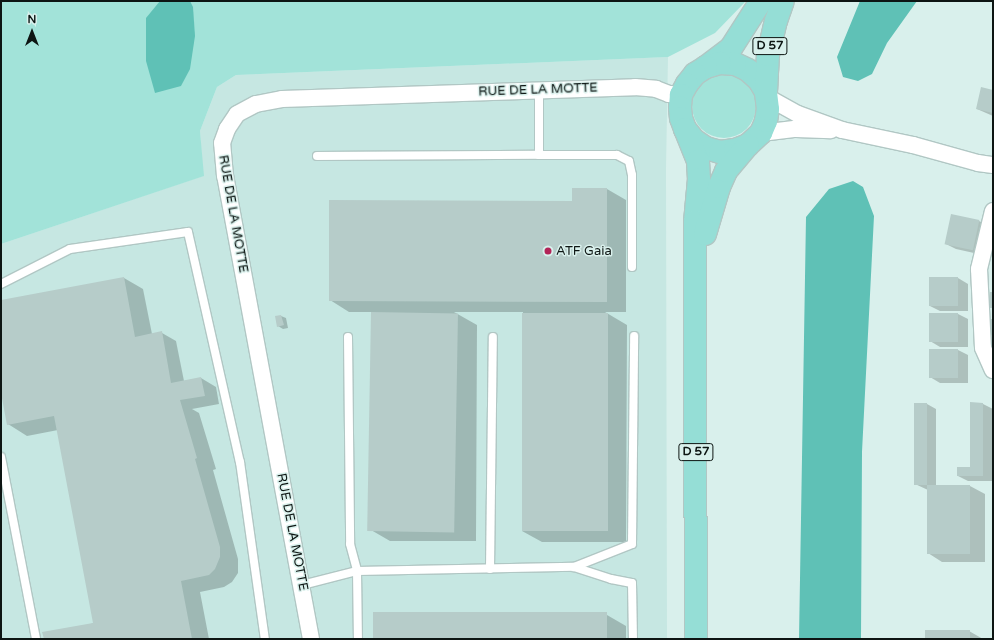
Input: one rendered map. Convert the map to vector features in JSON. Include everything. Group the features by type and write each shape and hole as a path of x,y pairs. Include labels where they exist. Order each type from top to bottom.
{"main road":[{"name":"D 57","path":"706,67 731,48 761,1"},
{"name":"D 57","path":"767,94 768,55 776,21 783,1"},
{"path":"720,63 734,64 748,70 758,80 767,94 767,115 754,139 735,150 720,152 706,148 694,140 685,129 680,112 681,95 691,79 706,67 720,63"},
{"name":"D 57","path":"685,129 698,161 699,179 695,222 696,639"},
{"name":"D 57","path":"696,264 718,187 726,171 754,139"}],"street":[{"name":"RUE DE LA MOTTE","path":"311,639 225,176 222,143 227,130 237,114 256,104 282,99 635,87 656,89 669,94 681,95"},
{"path":"767,94 798,114 842,130 993,165"},
{"path":"754,139 796,130 842,130"},
{"path":"993,211 979,269 983,348 993,370"}],"lane":[{"path":"539,90 539,155"},
{"path":"318,156 617,155 629,161 632,175 632,267"},
{"path":"1,284 70,249 188,232 240,462 265,639"},
{"path":"574,567 632,544 634,336"},
{"path":"348,337 350,544 357,570 358,639"},
{"path":"490,569 493,337"},
{"path":"1,457 36,639"},
{"path":"302,585 357,570 574,567 611,579 632,583 633,639"}],"shaded area":[{"path":"668,57 666,169 667,639 1,639 1,244 203,176 200,131 217,87 236,75"}],"green space":[{"path":"1,1 746,1 715,33 668,57 236,75 217,87 200,131 204,176 1,244"},
{"path":"724,74 742,80 750,88 756,106 750,124 742,132 724,138 706,132 698,124 692,106 698,88 706,80"}],"water":[{"path":"160,1 190,1 193,7 195,36 190,69 181,86 155,93 146,61 146,18"},
{"path":"860,1 917,1 887,43 872,74 858,81 843,77 837,57"},
{"path":"853,181 863,187 874,216 862,452 861,639 799,639 806,217 829,189"}],"building":[{"path":"981,87 993,90 993,113 976,109"},
{"path":"572,188 607,188 607,302 329,301 329,200 572,201"},
{"path":"951,214 979,220 973,250 945,244"},
{"path":"124,277 135,337 162,331 171,383 201,377 205,396 180,400 220,547 220,557 215,569 209,575 181,581 192,639 44,639 42,632 93,623 54,416 7,425 1,393 1,300"},
{"path":"929,277 958,277 958,306 929,306"},
{"path":"990,292 993,292 993,308 990,308"},
{"path":"371,312 458,314 454,532 367,531"},
{"path":"522,313 608,313 608,531 522,531"},
{"path":"929,313 958,313 958,342 929,342"},
{"path":"281,315 284,325 277,327 275,316"},
{"path":"990,319 993,319 993,335 990,335"},
{"path":"929,349 958,349 958,378 929,378"},
{"path":"970,402 983,403 983,476 957,476 957,467 970,467"},
{"path":"914,403 927,403 927,485 914,485"},
{"path":"927,485 970,485 970,554 927,554"},
{"path":"373,612 607,612 607,639 373,639"},
{"path":"925,630 970,630 970,639 925,639"}],"place":[{"name":"ATF Gaia","path":"548,251"}]}
